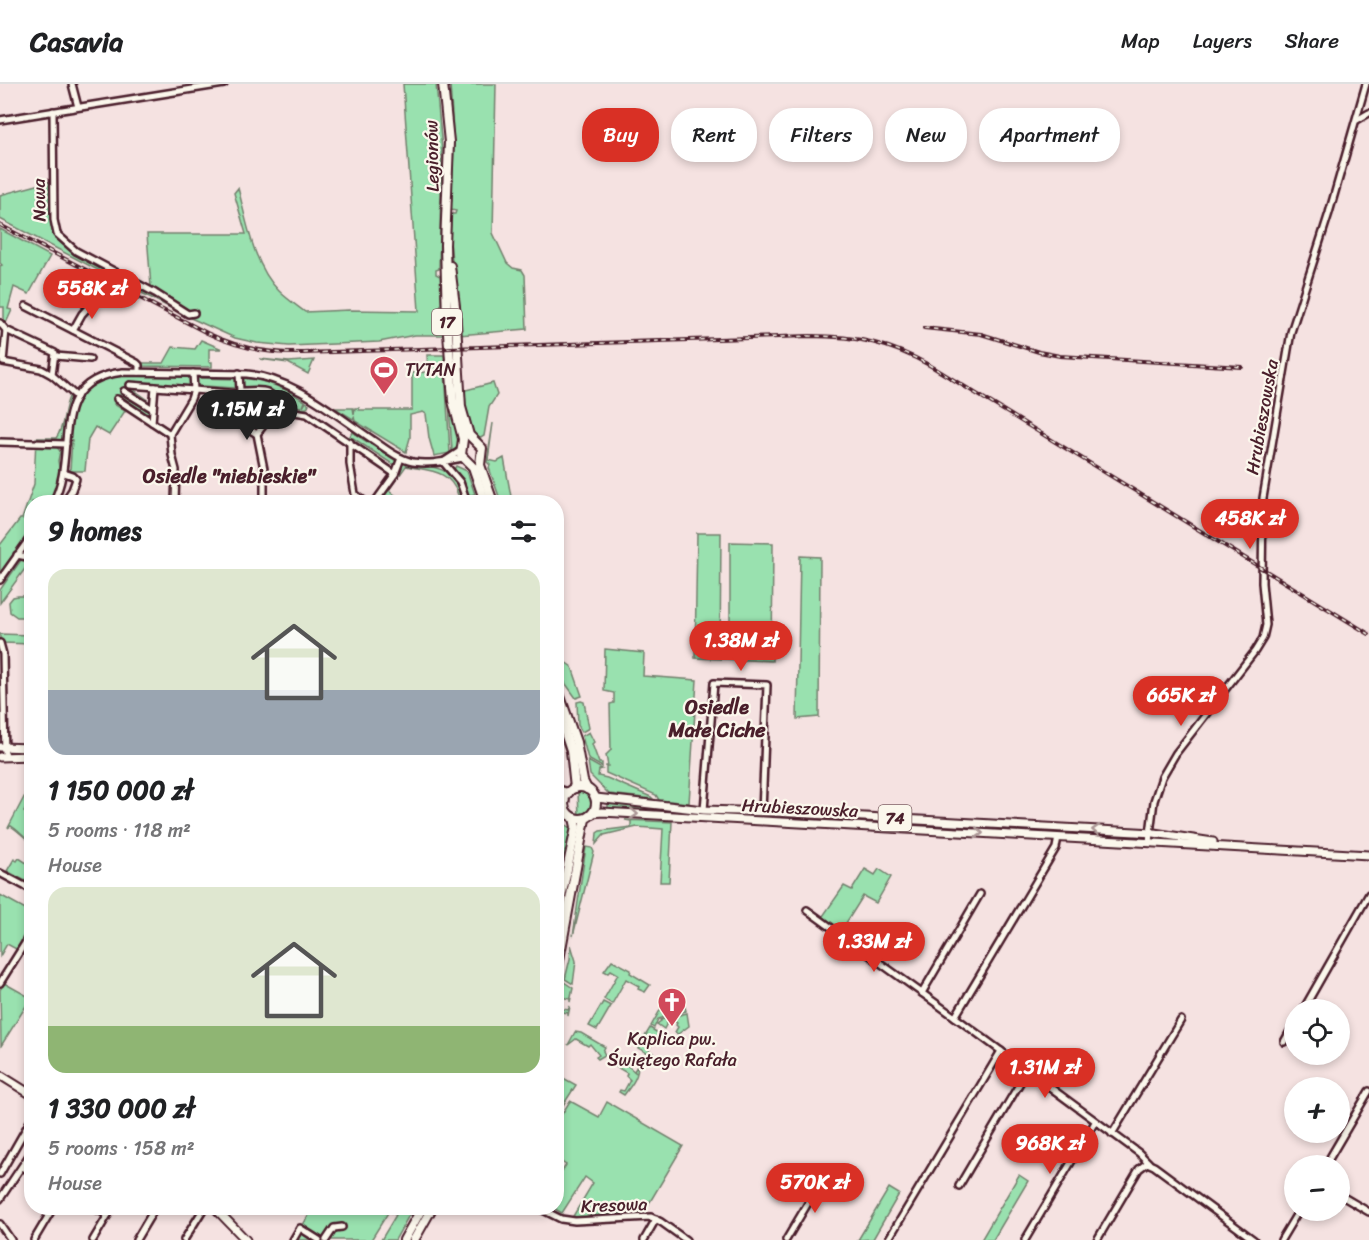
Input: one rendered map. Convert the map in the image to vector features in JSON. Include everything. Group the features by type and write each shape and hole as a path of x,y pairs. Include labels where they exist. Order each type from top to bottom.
{"highway":[{"name":"Legionów","path":"443,84 449,142 446,282 452,394 463,437 463,454 473,467 483,495"},
{"name":"Legionów","path":"447,228 461,403 469,435 475,440"},
{"path":"475,440 463,454 481,458"},
{"name":"17","path":"475,440 482,448 480,465 491,495"},
{"path":"564,708 577,746 583,781 596,798 593,813 585,819 564,933"},
{"path":"564,731 571,752 572,790 568,810 576,827 564,883"},
{"path":"572,790 587,789"},
{"path":"568,810 585,819"},
{"path":"404,1240 418,1215"},
{"path":"414,1240 428,1215"}],"main road":[{"path":"2,747 24,748"},
{"path":"3,757 24,756"},
{"path":"564,790 572,790"},
{"name":"Hrubieszowska","path":"596,798 704,810 1152,833"},
{"path":"564,805 568,810"},
{"name":"Hrubieszowska","path":"593,813 1152,842"},
{"path":"945,821 945,831"},
{"name":"74","path":"1152,833 1242,848"},
{"name":"74","path":"1152,842 1369,855"},
{"path":"0,1075 24,1090"},
{"path":"223,1215 246,1240"}],"street":[{"path":"72,84 78,107"},
{"path":"0,120 224,84"},
{"name":"Hrubieszowska","path":"1152,842 1154,801 1162,777 1176,753 1259,645 1266,630 1262,577 1263,498 1291,332 1357,120 1366,84"},
{"name":"Nowa","path":"53,111 54,220 57,234 81,254 155,293 188,314 194,313"},
{"path":"1357,120 1369,113"},
{"path":"73,330 81,314 94,301"},
{"path":"26,306 138,364 139,372"},
{"path":"0,323 6,330 51,350 56,356 90,359"},
{"path":"6,330 3,362 35,367 52,375 77,397"},
{"path":"52,375 56,356"},
{"path":"56,495 64,473 69,414 77,397 87,386 104,376 123,372 239,374 272,378 294,388 401,458 421,463 443,462 463,454"},
{"path":"175,495 176,470 170,434 191,399 194,390 193,373"},
{"path":"239,374 239,423 257,434 264,470 264,495"},
{"path":"130,385 268,392 274,397 276,409 257,434"},
{"path":"152,422 155,387"},
{"path":"124,391 153,409"},
{"path":"117,399 170,434"},
{"path":"307,414 314,401"},
{"path":"276,409 307,414 395,474"},
{"path":"352,426 347,440 356,495"},
{"path":"0,442 66,444"},
{"path":"380,495 395,474 401,458"},
{"path":"443,462 460,482 465,495"},
{"path":"64,473 76,479 69,495"},
{"path":"0,580 24,546"},
{"path":"17,555 24,556"},
{"path":"0,643 3,654 3,757"},
{"path":"704,810 714,683 767,685 762,812"},
{"path":"564,812 568,810"},
{"path":"955,1017 1056,848 1058,837"},
{"path":"0,873 24,886"},
{"path":"921,993 980,894"},
{"path":"1309,999 1369,894"},
{"path":"807,910 955,1017 1254,1240"},
{"path":"0,983 24,944"},
{"path":"1112,1134 1181,1020"},
{"path":"888,1240 1001,1051"},
{"path":"959,1186 1027,1071"},
{"path":"1331,1155 1369,1091"},
{"path":"1026,1240 1095,1122"},
{"path":"0,1174 24,1132"},
{"path":"1096,1240 1138,1169 1149,1163"},
{"path":"1,1197 24,1164"},
{"path":"786,1240 820,1183"},
{"path":"1350,1201 1369,1212"},
{"path":"34,1240 49,1215"},
{"path":"93,1240 108,1215"},
{"path":"136,1240 151,1215"},
{"path":"184,1240 198,1215"},
{"name":"Kresowa","path":"552,1215 572,1221 643,1216 656,1219 686,1240"},
{"path":"644,1240 656,1219"},
{"path":"1281,1240 1292,1221"},
{"path":"0,1224 11,1240"},
{"path":"326,1240 334,1228 342,1227"},
{"path":"293,1240 300,1228 319,1240"},
{"path":"1240,1240 1245,1233"}],"green space":[{"path":"403,84 436,84 442,149 439,269 436,270 436,274 440,276 443,335 415,335 379,342 289,346 235,338 184,315 0,219 0,195 52,181 57,237 149,291 151,287 147,234 246,234 234,193 238,188 252,242 263,269 279,291 305,312 419,311"},
{"path":"450,84 496,84 493,233 507,263 513,268 522,270 525,275 527,329 459,335 450,240 451,214 455,214 456,211 451,210 454,146"},
{"path":"0,229 50,256 29,294 14,287 8,309 12,310 6,323 4,322 4,307 0,307 0,266 2,265 0,263"},
{"path":"201,340 222,349 209,349 209,362 212,362 212,367 141,366 142,363 164,363 173,347 195,349"},
{"path":"427,355 444,355 450,453 434,456 426,414 423,412 410,415 410,438 406,452 355,421 354,417 353,419 335,408 353,408 354,414 355,408 359,410 412,410 412,373 428,372"},
{"path":"446,358 461,439 453,454 452,451"},
{"path":"260,359 289,362 314,360 308,374 288,363"},
{"path":"125,374 191,375 192,386 128,382 127,385 147,399 126,387 121,393 146,410 147,408 150,410 151,413 149,415 120,395 114,404 125,411 109,435 95,427 88,439 85,471 70,470 72,440 69,440 70,421 76,402 93,385"},
{"path":"196,378 237,379 238,389 235,391 234,388 204,386 198,388"},
{"path":"241,378 274,385 305,401 303,407 306,402 309,404 307,408 301,409 301,407 284,405 283,408 280,407 276,398 278,396 273,391 260,387 246,389 241,386"},
{"path":"493,383 497,395 489,407 484,436 479,439 470,430 462,391"},
{"path":"69,397 72,400 63,436 61,440 55,440 55,445 60,451 58,461 61,478 54,495 30,495 34,484 36,438 56,438"},
{"path":"493,423 488,460 497,462 504,458 511,495 499,495 490,465 487,462"},
{"path":"352,432 398,462 396,469 394,465 353,438 351,440 349,438"},
{"path":"403,461 431,466 453,477 463,495 458,495 450,480 444,476 406,466 389,490 395,495 383,495 398,474"},
{"path":"456,466 467,471 475,494 466,495 453,471"},
{"path":"24,513 24,541 0,576 0,545 22,519"},
{"path":"697,533 721,533 720,658 730,658 730,542 773,543 772,661 695,658"},
{"path":"800,556 820,557 819,717 797,719"},
{"path":"21,560 24,561 24,570 0,603 0,590"},
{"path":"24,596 24,617 17,617 10,612 9,602 13,597"},
{"path":"0,634 24,635 24,644 3,643"},
{"path":"605,649 644,653 643,676 697,680 689,803 659,800 656,795 606,773 606,766 608,766 606,755 611,750 610,704 614,703 614,693 604,691"},
{"path":"564,663 572,667 582,696 576,698 564,681"},
{"path":"577,702 584,702 589,728 582,732 578,725"},
{"path":"589,732 602,767 588,759 582,736"},
{"path":"588,761 602,769 599,770 598,776 653,799 609,794 590,775"},
{"path":"578,791 590,795 593,802 590,813 579,816"},
{"path":"24,797 24,836 11,826 8,828"},
{"path":"608,803 664,809 664,813 608,810"},
{"path":"782,815 942,824 943,827 782,819"},
{"path":"625,820 672,822 669,882 660,882 663,829 637,827 604,835 596,844 597,833 600,831 631,827 631,821"},
{"path":"564,824 573,829 564,866"},
{"path":"947,825 1046,831 1044,834 947,829"},
{"path":"586,847 592,848 594,852 573,936"},
{"path":"19,858 24,861 24,880 7,871 14,859 17,861"},
{"path":"865,869 875,875 879,869 891,877 876,903 863,896 841,931 823,916 844,886 852,890"},
{"path":"0,895 24,908 24,935 18,950 7,944 0,956"},
{"path":"571,945 576,961 573,984 565,979"},
{"path":"612,960 631,970 630,973 650,985 645,992 626,979 612,1004 604,999 618,974 611,970 608,973 604,971"},
{"path":"564,982 573,988 570,1002 570,999 564,998"},
{"path":"4,983 24,994 24,1009 1,1046 0,990"},
{"path":"677,993 682,997 679,1000 681,1008 685,1007 686,1011 658,1019 654,1028 651,1026 663,1005 670,1006"},
{"path":"603,1002 611,1006 597,1030 589,1026"},
{"path":"687,1013 689,1026 678,1034 675,1032 678,1027 677,1023 672,1020 668,1021 664,1029 657,1024 660,1020"},
{"path":"650,1028 663,1036 659,1043 654,1040 649,1050 653,1053 652,1056 638,1048"},
{"path":"575,1032 605,1047 603,1051 605,1055 598,1059 596,1057 599,1055 590,1044 588,1046 576,1039 568,1045"},
{"path":"612,1058 621,1060 636,1073 634,1071 637,1066 636,1077 624,1095 619,1092 624,1091 630,1080 626,1076 627,1073 610,1063 606,1064"},
{"path":"564,1078 576,1085 564,1104"},
{"path":"570,1101 599,1117 607,1102 683,1146 644,1212 572,1218 593,1183 585,1177 564,1210 564,1168 566,1165 564,1164 564,1111"},
{"path":"1019,1175 1028,1181 993,1240 981,1240"},
{"path":"889,1188 899,1194 873,1239 858,1240"},
{"path":"309,1215 387,1215 371,1240 294,1240"},
{"path":"396,1215 409,1215 395,1240 381,1240"}],"railway":[{"path":"0,225 207,333 230,343 265,351 303,353 810,336 843,337 887,346 931,366 1369,634"},
{"path":"924,328 981,334 1060,356 1242,367"}],"place":[{"name":"TYTAN","path":"384,396"},
{"name":"Kaplica pw. Świętego Rafała","path":"672,1028"}],"district":[{"name":"Osiedle \"niebieskie\"","path":"229,476"},
{"name":"Osiedle Małe Ciche","path":"717,718"}]}
